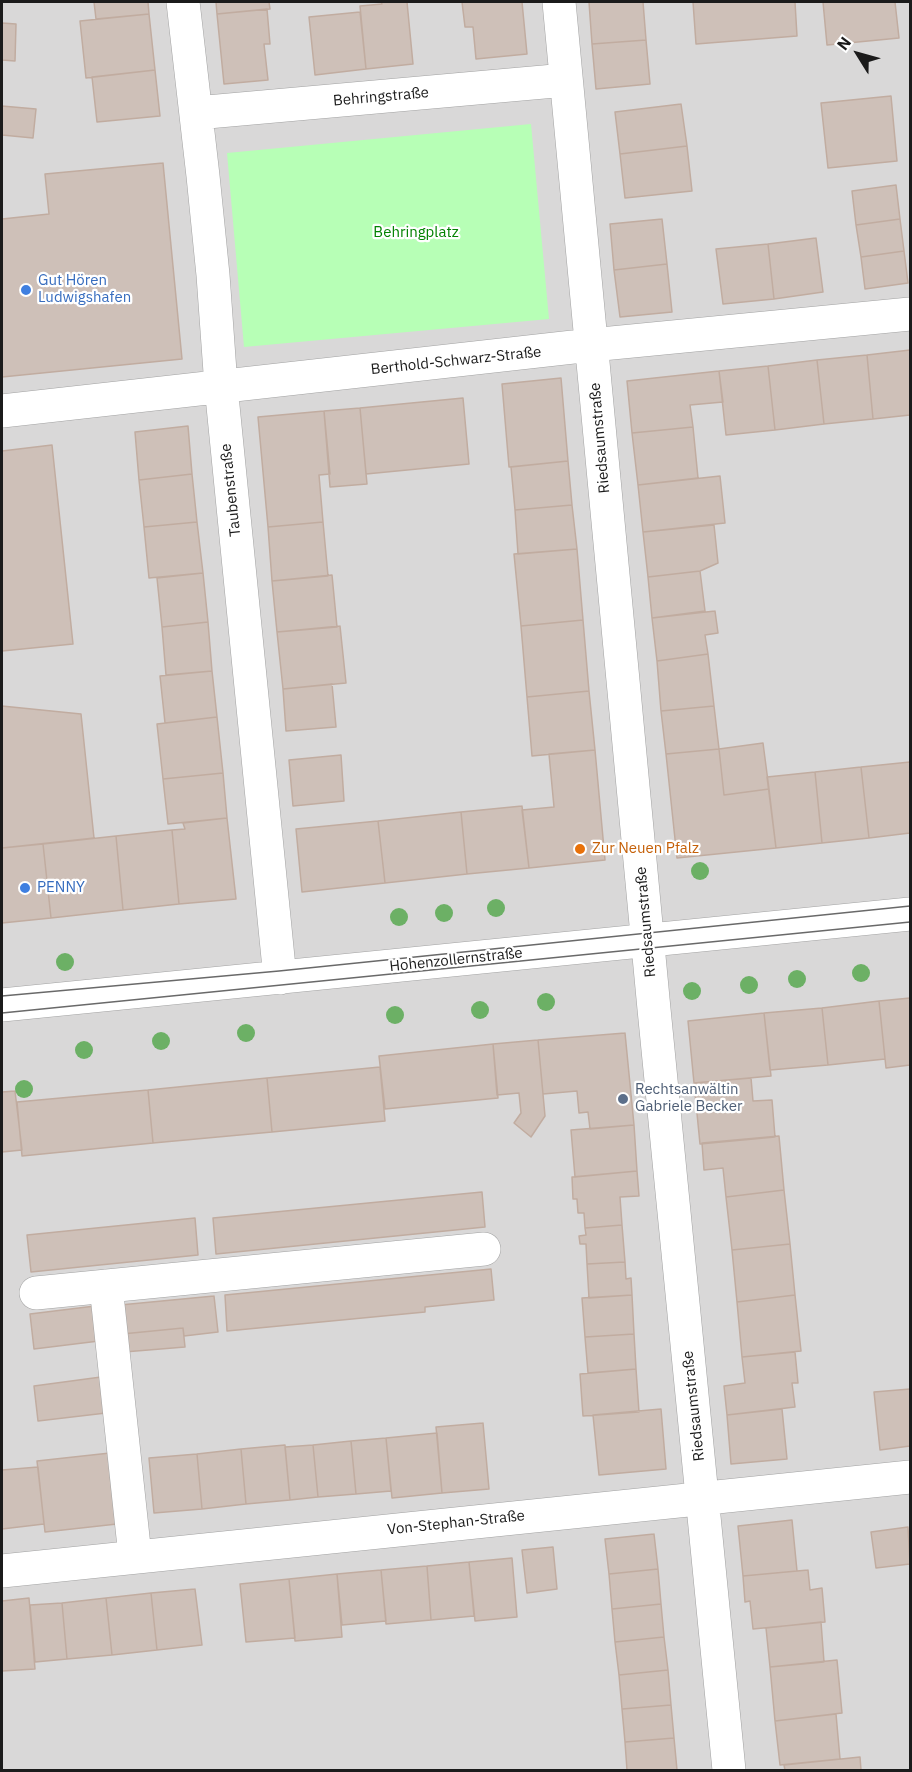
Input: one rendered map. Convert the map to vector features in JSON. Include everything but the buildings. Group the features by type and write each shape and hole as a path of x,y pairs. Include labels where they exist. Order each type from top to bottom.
{"street":[{"name":"Taubenstraße","path":"183,2 213,275 221,386 280,978"},
{"name":"Riedsaumstraße","path":"559,2 647,940 729,1770"},
{"name":"Behringstraße","path":"196,113 566,80"},
{"name":"Berthold-Schwarz-Straße","path":"2,411 591,345 910,314"},
{"name":"Hohenzollernstraße","path":"2,1005 910,914"},
{"path":"36,1293 484,1249"},
{"path":"106,1286 135,1557"},
{"name":"Von-Stephan-Straße","path":"2,1571 910,1477"}],"shaded area":[{"path":"2,2 910,2 910,1770 2,1770"}],"green space":[{"name":"Behringplatz","path":"531,124 549,319 244,347 227,153"}],"tram line":[{"path":"2,996 279,971 910,906"},
{"path":"2,1013 910,922"}],"place":[{"name":"Gut Hören Ludwigshafen","path":"26,290"},
{"name":"Zur Neuen Pfalz","path":"580,849"},
{"name":"PENNY","path":"25,888"},
{"name":"Rechtsanwältin Gabriele Becker","path":"623,1099"}]}
